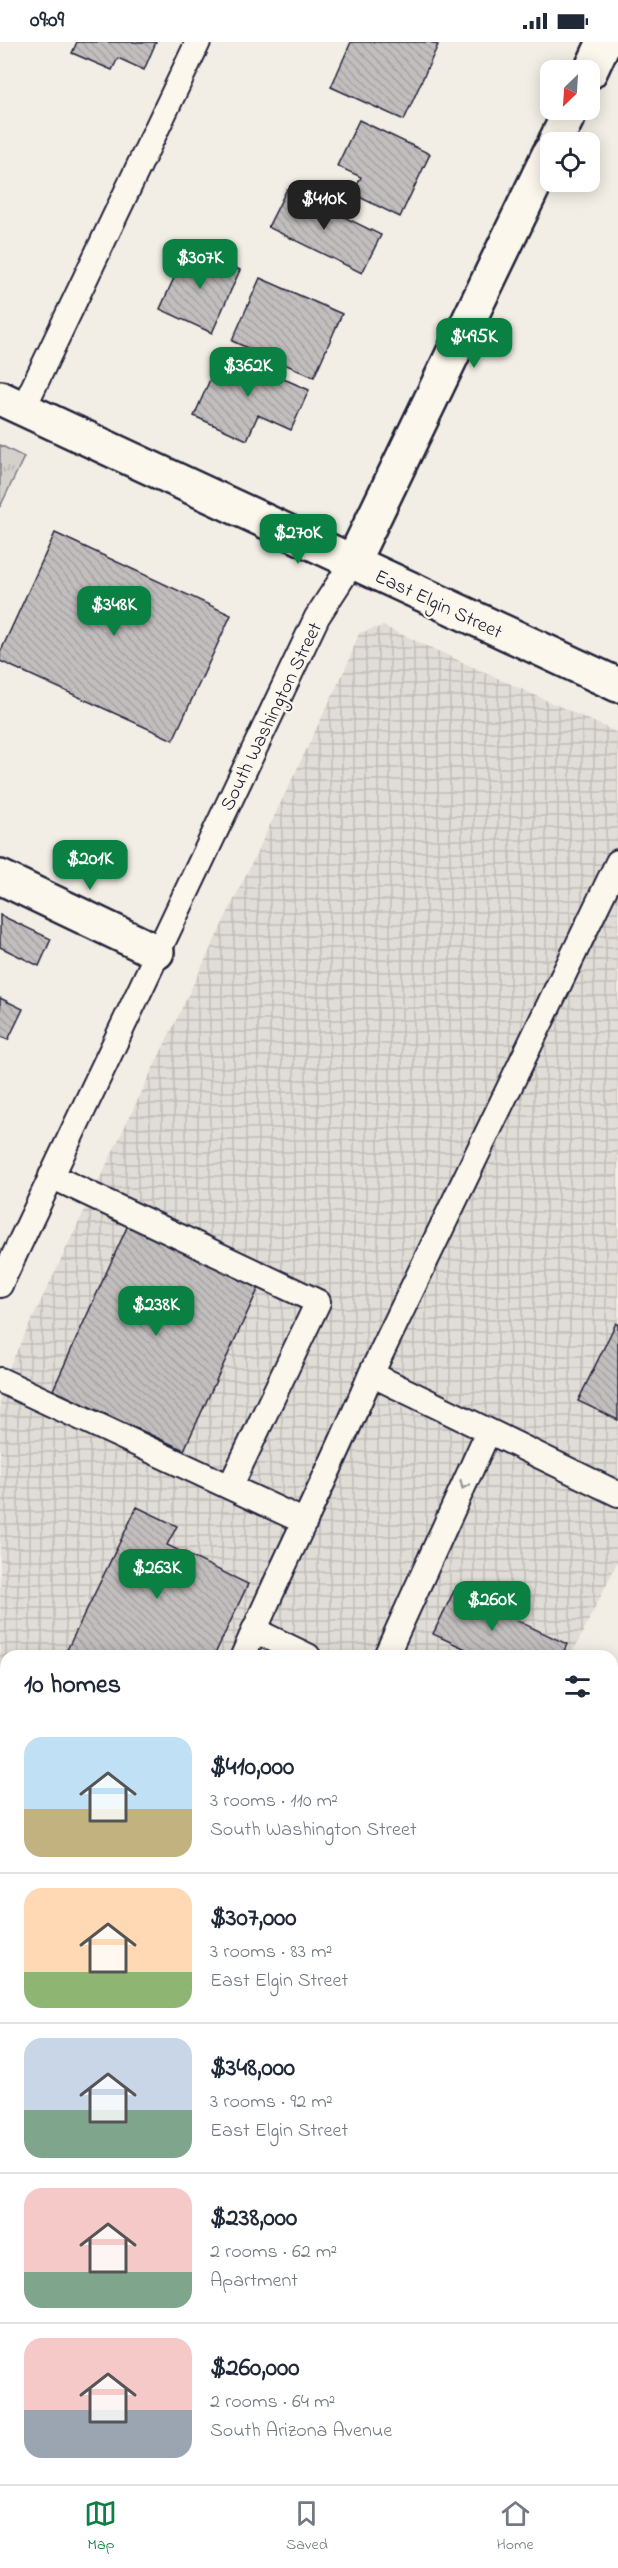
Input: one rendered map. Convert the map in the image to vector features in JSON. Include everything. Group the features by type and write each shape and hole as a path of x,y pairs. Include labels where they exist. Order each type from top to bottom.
{"street":[{"path":"596,60 604,42"},
{"name":"South Washington Street","path":"352,563 540,173"},
{"name":"East Elgin Street","path":"11,404 618,685"},
{"path":"0,877 157,952"}],"lane":[{"path":"11,404 198,42"},
{"name":"South Washington Street","path":"0,1285 317,616 352,563"},
{"path":"246,1650 371,1374 618,862"},
{"path":"51,1176 318,1302 230,1487"},
{"path":"371,1374 618,1494"},
{"path":"0,1380 305,1522"},
{"path":"389,1650 488,1432"},
{"path":"254,1630 296,1650"}],"shaded area":[{"path":"383,626 618,733 618,1561 574,1650 0,1650 0,1386 348,663 359,633"}],"green space":[{"path":"0,445 24,457 0,507"}],"building":[{"path":"77,42 156,42 144,70 118,58 112,70 72,53"},
{"path":"351,42 430,42 438,45 404,120 331,87"},
{"path":"359,120 430,154 400,217 353,194 361,177 337,166"},
{"path":"287,189 381,235 362,273 268,227"},
{"path":"188,247 240,270 212,333 160,309"},
{"path":"260,278 342,314 314,377 232,341"},
{"path":"222,352 309,390 291,430 258,415 247,440 194,416"},
{"path":"55,533 231,615 173,740 0,661 0,653"},
{"path":"0,915 51,939 39,966 0,947"},
{"path":"0,998 23,1009 8,1040 0,1036"},
{"path":"128,1225 260,1285 184,1450 53,1390"},
{"path":"616,1323 618,1325 618,1420 578,1401"},
{"path":"137,1507 177,1526 167,1545 248,1584 217,1650 67,1650"},
{"path":"454,1591 567,1644 564,1650 468,1650 433,1634"}]}
